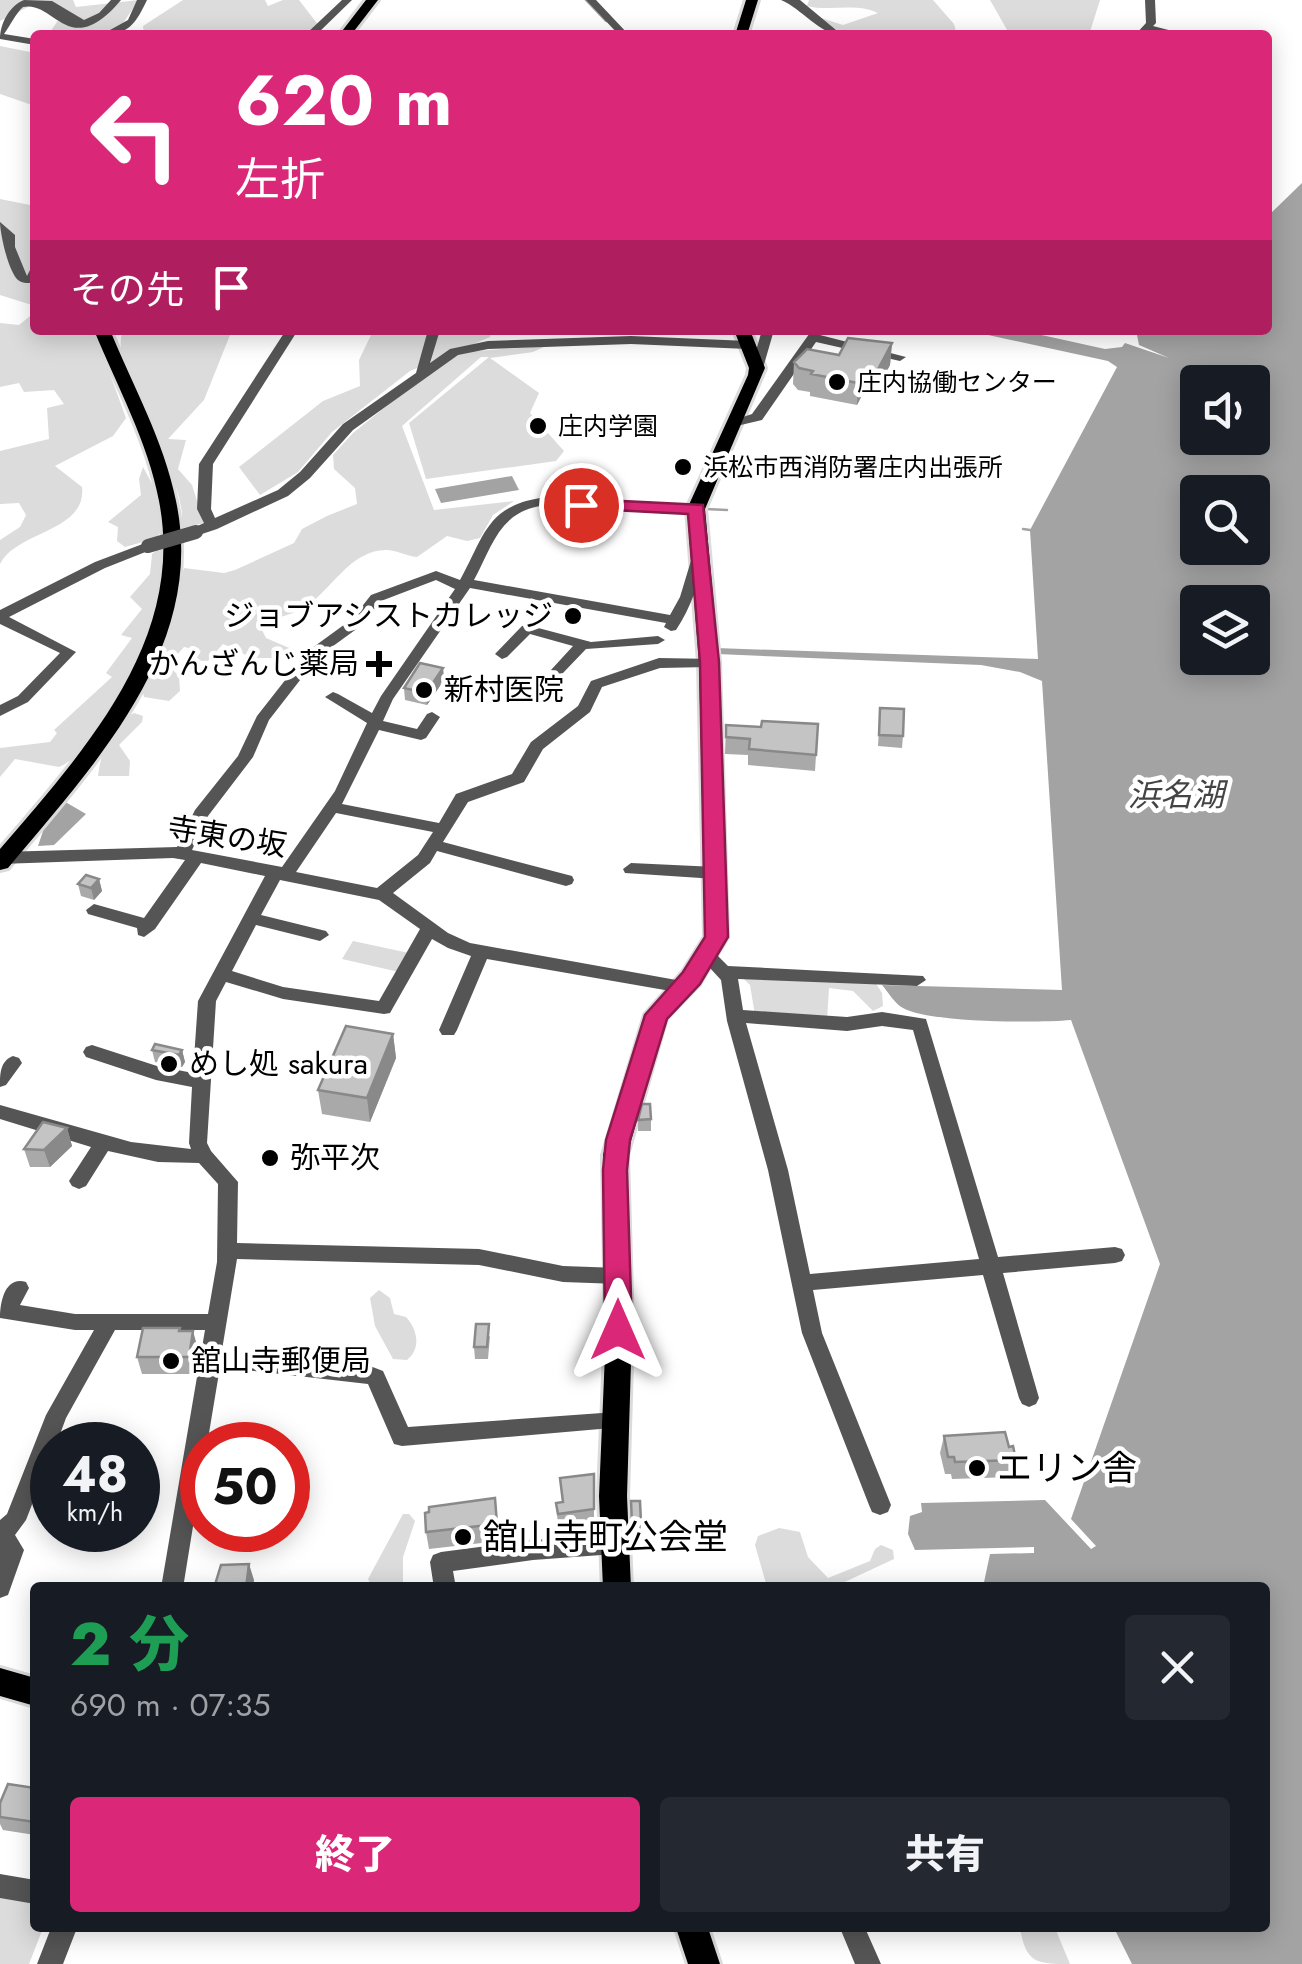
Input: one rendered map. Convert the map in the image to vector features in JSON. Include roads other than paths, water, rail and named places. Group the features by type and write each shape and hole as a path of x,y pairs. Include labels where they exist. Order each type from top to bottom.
{"main road":[{"path":"349,30 372,0"},
{"path":"742,30 752,0"},
{"path":"1,860 86,759 124,706 150,654 170,590 173,545 168,503 104,335"},
{"path":"617,1582 618,1140 656,1015 682,988 717,964 710,662 696,586 700,554 696,509 757,368 744,337"},
{"path":"0,1682 30,1691"},
{"path":"693,1932 704,1964"}],"street":[{"path":"30,41 0,34 20,5 33,0 50,3 69,20 85,24 96,22 116,0"},
{"path":"116,30 132,22 142,0"},
{"path":"315,30 347,0"},
{"path":"580,0 607,30"},
{"path":"591,0 619,30"},
{"path":"786,0 795,1 830,30"},
{"path":"1144,30 1153,14 1150,0"},
{"path":"0,225 9,235 9,247 23,279 30,280"},
{"path":"212,526 204,509 206,464 289,335"},
{"path":"421,372 432,335"},
{"path":"0,617 100,565 212,526 269,501 295,484 348,427 447,355 479,346 644,335 744,337"},
{"path":"757,368 767,335"},
{"path":"733,425 757,416 814,335"},
{"path":"822,335 900,357"},
{"path":"173,1582 228,1250 228,1182 202,1155 198,1136 204,1017 221,974 251,918 332,807 386,699 465,584 502,516 522,505 540,502 696,509"},
{"path":"94,910 146,928 190,854 201,814 245,757 262,719 318,649 357,622 380,596 436,576 676,620"},
{"path":"659,662 653,655 658,640 676,620 696,586"},
{"path":"0,617 69,652 23,699 0,711"},
{"path":"502,654 527,628 582,644 658,640"},
{"path":"558,670 582,644"},
{"path":"682,988 481,953 444,942 405,906 380,894 415,868 462,798 518,778 537,746 585,709 596,684 659,662 710,662"},
{"path":"333,697 375,722 421,735 432,717"},
{"path":"332,807 439,837 566,880"},
{"name":"寺東の坂","path":"1,860 190,854 380,894"},
{"path":"632,870 716,873"},
{"path":"251,918 320,935"},
{"path":"221,974 283,993 384,1008 428,930"},
{"path":"448,1030 481,953"},
{"path":"880,1504 816,1344 778,1170 717,964 917,980"},
{"path":"735,1016 847,1024 882,1019 920,1024 1029,1398"},
{"path":"92,1052 156,1073 200,1082"},
{"path":"0,1080 13,1062"},
{"path":"0,1112 104,1142 182,1158 202,1155"},
{"path":"78,1181 104,1142"},
{"path":"228,1250 479,1256 563,1274 619,1276"},
{"path":"802,1283 1115,1255"},
{"path":"19,1288 2,1311 61,1321 216,1322"},
{"path":"0,1588 13,1550 1,1533 15,1520 57,1415 110,1321"},
{"path":"211,1357 370,1375 378,1382 402,1436 616,1420"},
{"path":"444,1582 440,1562 615,1544"},
{"path":"0,1886 30,1891"},
{"path":"50,1964 62,1932"},
{"path":"855,1932 868,1964"}],"water":[{"name":"浜名湖","path":"1302,183 1302,1964 1132,1964 1116,1932 1270,1932 1270,1582 984,1582 990,1554 1034,1553 1034,1547 915,1550 908,1534 910,1516 922,1512 921,1503 1045,1500 1091,1549 1096,1546 1071,1519 1160,1264 1071,1020 936,1017 903,1008 882,985 1062,990 1042,681 1020,672 981,665 717,654 716,648 1038,659 1030,530 1117,367 1108,361 988,335 1042,335 1105,349 1125,343 1169,358 1139,345 1137,335 1272,335 1272,212"},
{"path":"512,476 519,490 441,503 435,489"},
{"path":"62,800 86,814 54,845 38,846 47,819"}],"waterway":[{"path":"586,0 606,21"},
{"path":"706,509 727,510"},
{"path":"1023,529 1030,530"}],"place":[{"name":"庄内協働センター","path":"837,382"},
{"name":"庄内学園","path":"538,426"},
{"name":"浜松市西消防署庄内出張所","path":"683,467"},
{"name":"ジョブアシストカレッジ","path":"573,616"},
{"name":"かんざんじ薬局","path":"379,664"},
{"name":"新村医院","path":"424,690"},
{"name":"めし処 sakura","path":"169,1064"},
{"name":"弥平次","path":"270,1158"},
{"name":"舘山寺郵便局","path":"171,1361"},
{"name":"エリン舎","path":"977,1468"},
{"name":"舘山寺町公会堂","path":"463,1537"}]}
